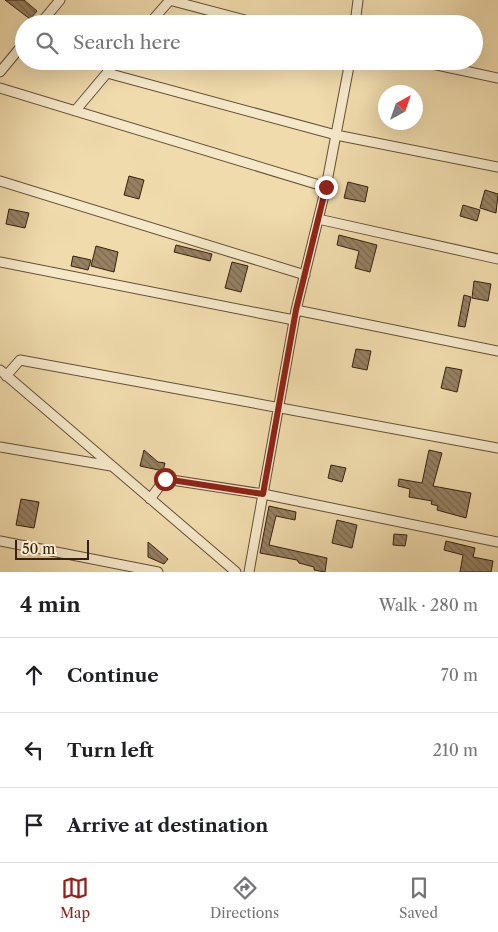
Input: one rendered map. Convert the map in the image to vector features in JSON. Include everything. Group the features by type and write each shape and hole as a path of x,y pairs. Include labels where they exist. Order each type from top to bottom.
{"street":[{"path":"48,15 60,0"},
{"path":"157,15 170,0 226,15"},
{"path":"356,15 358,0"},
{"path":"0,72 15,54"},
{"path":"74,111 110,70"},
{"path":"249,572 294,320 326,187 348,70"},
{"path":"460,70 498,78"},
{"path":"107,73 336,135 498,167"},
{"path":"0,88 326,187"},
{"path":"0,181 305,275"},
{"path":"318,219 498,258"},
{"path":"0,262 294,320"},
{"path":"296,310 498,351"},
{"path":"236,572 3,373 20,360 279,406 498,448"},
{"path":"0,447 112,466"},
{"path":"150,499 165,479 263,494 498,542"},
{"path":"0,541 158,572"}],"building":[{"path":"5,0 24,0 37,11 34,15 25,15"},
{"path":"129,176 144,180 139,199 124,195"},
{"path":"348,182 368,187 365,202 344,198"},
{"path":"485,190 498,194 496,213 480,208"},
{"path":"463,205 480,210 477,221 460,216"},
{"path":"9,209 29,213 25,228 6,224"},
{"path":"339,235 377,245 370,272 355,268 359,251 337,245"},
{"path":"176,245 212,254 210,261 174,252"},
{"path":"96,246 118,252 114,272 91,266"},
{"path":"73,256 91,260 88,270 71,266"},
{"path":"232,262 248,266 241,292 225,288"},
{"path":"474,281 491,284 488,301 472,298"},
{"path":"464,295 471,297 465,327 458,326"},
{"path":"356,349 371,351 367,370 352,367"},
{"path":"446,367 462,370 457,392 441,388"},
{"path":"144,450 158,462 165,463 163,471 140,466"},
{"path":"429,450 442,453 433,486 471,493 466,518 437,510 438,506 431,504 432,501 409,497 410,489 398,486 399,479 422,483"},
{"path":"331,465 346,468 342,482 328,478"},
{"path":"21,499 39,502 34,528 16,525"},
{"path":"269,506 296,512 295,520 276,516 269,545 327,558 325,572 314,570 314,567 299,563 297,560 260,553"},
{"path":"337,520 357,525 352,548 332,543"},
{"path":"394,534 407,535 405,546 393,545"},
{"path":"446,541 475,548 473,557 493,561 491,572 460,572 463,555 444,550"},
{"path":"148,542 168,559 164,564 148,557"}],"route":[{"path":"165,479 263,494 296,310 326,187"}]}
